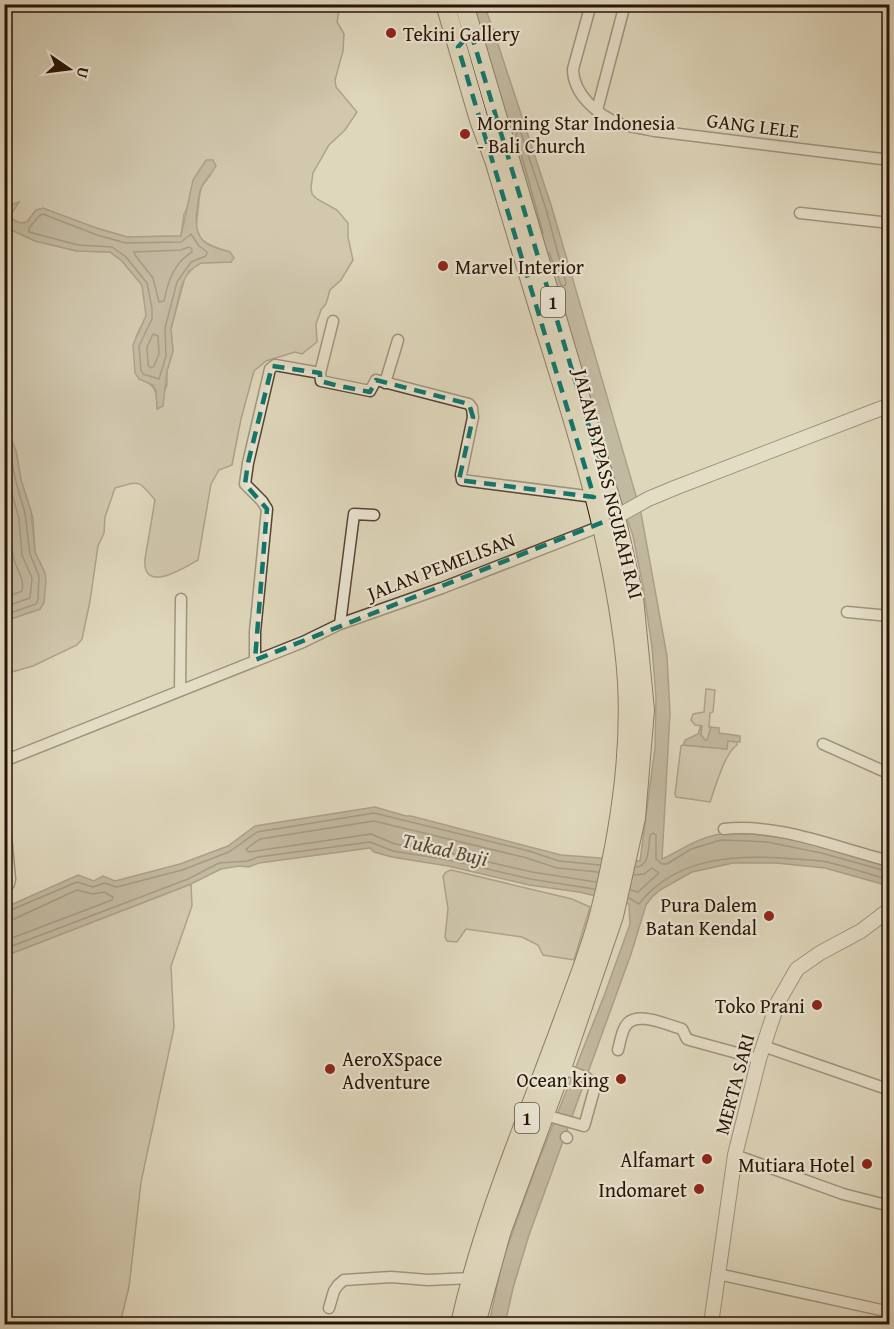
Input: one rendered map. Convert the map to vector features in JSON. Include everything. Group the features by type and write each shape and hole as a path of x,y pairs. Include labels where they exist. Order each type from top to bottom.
{"highway":[{"name":"JALAN BYPASS NGURAH RAI","path":"445,4 570,409 594,497 613,519"},
{"name":"JALAN BYPASS NGURAH RAI","path":"464,4 613,519 618,605 625,661 627,714 620,854 607,915 567,1070 502,1230 476,1324"},
{"path":"458,47 471,33"},
{"name":"JALAN BYPASS NGURAH RAI","path":"460,1324 486,1227 607,915"}],"street":[{"name":"GANG LELE","path":"591,4 573,69 573,78 577,90 585,99 597,110 620,123 655,131 890,160"},
{"path":"597,110 625,4"},
{"path":"800,213 890,224"},
{"path":"333,321 320,373 320,379 323,382 369,392 375,380 469,405 472,408 460,475 462,480 594,497"},
{"path":"385,383 398,340"},
{"path":"255,660 255,632 267,509 245,484 248,463 272,366 280,365 320,373"},
{"name":"JALAN PEMELISAN","path":"4,761 230,672 340,624 442,588 613,519 648,499 890,405"},
{"path":"340,624 354,514 374,515"},
{"path":"180,691 181,599"},
{"path":"847,612 890,616"},
{"path":"823,744 890,774"},
{"path":"4,814 10,879 9,884 4,888"},
{"path":"724,829 750,827 765,829 890,861"},
{"name":"MERTA SARI","path":"711,1324 735,1155 761,1052 778,1002 797,969 820,953 861,931 890,909"},
{"path":"618,1050 625,1026 640,1017 682,1029 687,1039 693,1041 761,1052 890,1090"},
{"path":"549,1116 570,1124 584,1126 596,1088 587,1078 567,1070"},
{"path":"735,1155 843,1194 890,1206"},
{"path":"718,1274 890,1312"},
{"path":"329,1308 334,1292 344,1280 391,1277 428,1280 471,1278"}],"highlighted area":[{"path":"471,33 616,517 255,660 267,509 245,484 248,463 272,366 320,373 320,381 339,386 370,392 376,380 469,404 473,417 459,480 594,497 458,47"}],"shaded area":[{"path":"5,5 340,5 337,22 344,34 343,51 335,80 336,87 357,112 345,130 329,145 313,173 311,187 312,194 317,199 337,210 348,223 348,237 353,260 341,280 330,290 326,304 321,310 316,324 317,342 302,354 295,352 266,361 254,371 232,465 219,470 211,484 198,560 165,576 150,575 146,570 145,559 155,500 145,488 138,484 115,488 105,517 104,533 98,546 82,639 77,645 33,666 5,674 5,621 40,609 45,573 35,552 33,518 21,480 16,451 8,432 4,351 7,350 11,332 5,332 5,227 35,241 77,251 110,252 122,261 142,285 146,316 136,337 139,379 149,383 154,389 157,408 167,385 167,371 173,351 171,329 185,277 201,263 231,262 230,252 203,242 196,229 200,192 211,174 213,160 184,214 181,236 127,237 36,210 27,222 20,223 13,220 11,214 18,203 4,207"},
{"path":"706,689 715,690 713,712 710,713 710,736 705,740 701,735 702,726 695,725 691,720 693,714 704,712"},
{"path":"728,741 737,742 737,745 724,763 710,802 676,797 681,746 726,749"},
{"path":"451,870 572,899 590,907 574,960 543,955 538,945 522,937 466,929 457,942 447,941 445,937 448,909 443,876"},
{"path":"191,884 192,906 171,966 174,1028 141,1182 129,1287 120,1324 5,1324 5,956"}],"water":[{"name":"Tukad Buji","path":"471,5 484,5 493,29 552,208 641,513 667,656 670,713 662,859 705,838 741,833 806,843 889,867 889,886 825,868 776,863 733,863 692,872 652,897 646,905 631,954 529,1235 505,1324 489,1324 502,1262 533,1175 630,924 629,904 579,892 529,885 448,866 392,857 374,852 370,848 259,863 249,867 221,869 191,884 5,956 4,908 78,875 94,881 103,876 115,881 180,864 228,846 255,826 375,807 561,855 640,861 655,748 656,698 652,647 633,536 607,460 565,313 541,250"},
{"path":"206,160 213,160 216,166 200,192 196,220 199,235 207,244 230,252 234,258 231,262 201,263 189,271 182,284 171,329 173,351 167,371 163,406 157,409 156,391 153,385 139,379 135,373 133,345 146,316 142,285 122,261 110,252 77,251 35,241 5,227 5,207 19,202 11,214 13,220 20,223 27,222 36,210 43,208 127,237 181,236 193,180"},
{"path":"5,389 8,432 16,451 21,480 31,511 35,552 45,573 46,582 44,603 40,609 5,621"},
{"path":"701,725 701,735 705,740 707,740 711,727 719,728 719,733 740,736 740,742 728,741 727,749 683,745 685,740 698,734"}],"place":[{"name":"Tekini Gallery","path":"391,33"},
{"name":"Morning Star Indonesia - Bali Church","path":"465,134"},
{"name":"Marvel Interior","path":"443,266"},
{"name":"Pura Dalem Batan Kendal","path":"769,916"},
{"name":"Toko Prani","path":"817,1005"},
{"name":"AeroXSpace Adventure","path":"330,1069"},
{"name":"Ocean king","path":"621,1079"},
{"name":"Alfamart","path":"707,1159"},
{"name":"Mutiara Hotel","path":"867,1164"},
{"name":"Indomaret","path":"699,1189"}]}
